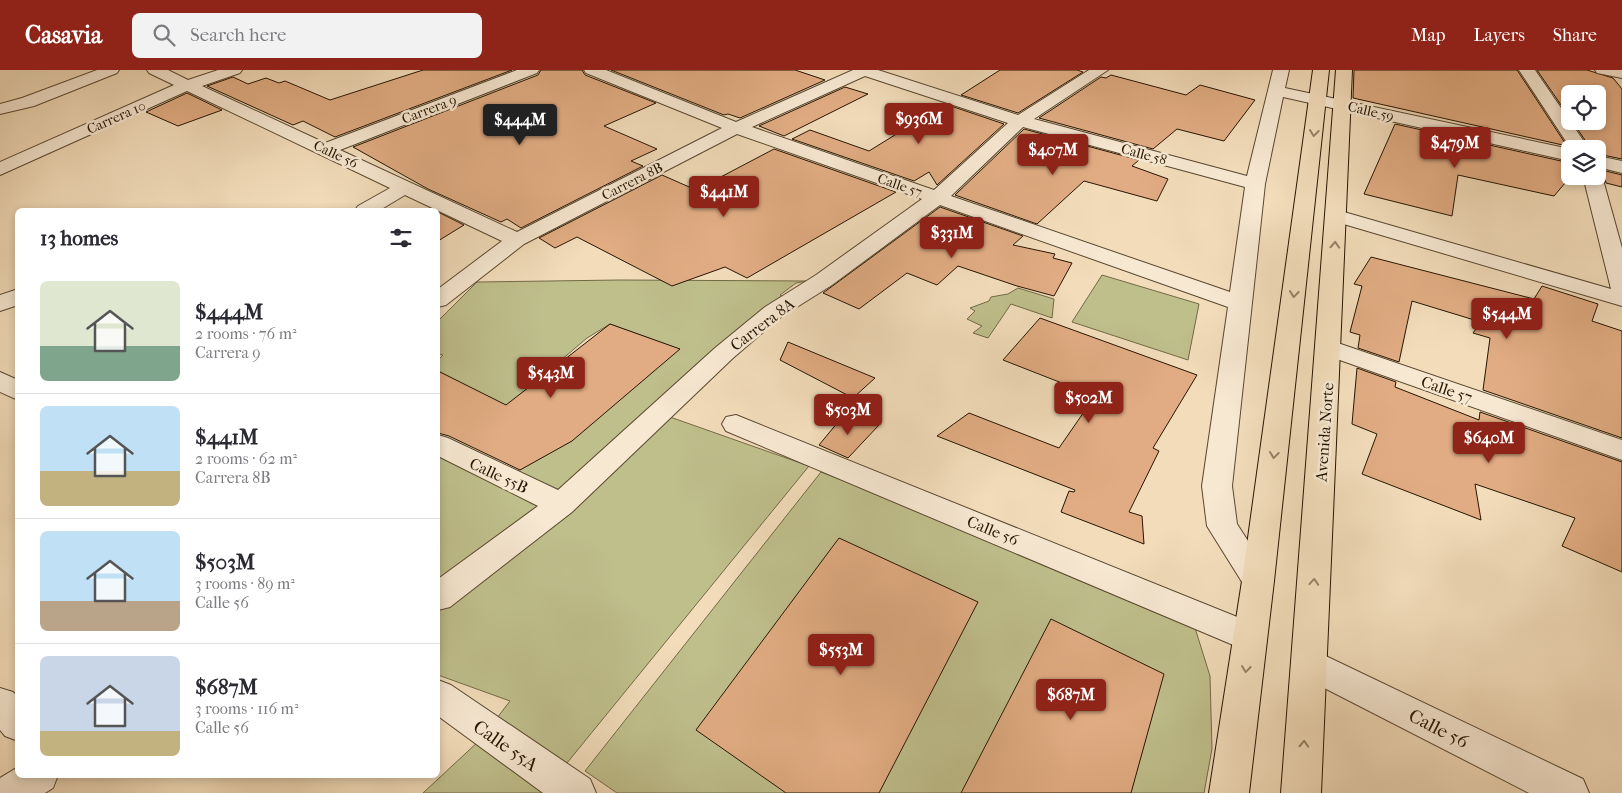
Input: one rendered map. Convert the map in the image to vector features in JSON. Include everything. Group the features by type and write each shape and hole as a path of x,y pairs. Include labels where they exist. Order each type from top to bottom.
{"main road":[{"name":"Avenida Norte","path":"1304,83 1344,70"},
{"name":"Avenida Norte","path":"1302,793 1337,216 1304,83"},
{"name":"Avenida Norte","path":"1229,793 1258,581 1304,83"}],"street":[{"path":"0,109 28,102 111,70"},
{"name":"Calle 56","path":"155,70 517,240"},
{"name":"Carrera 10","path":"0,169 188,85 234,70"},
{"name":"Carrera 9","path":"326,149 531,70"},
{"name":"Calle 57","path":"592,70 736,128 1239,303"},
{"name":"Carrera 8B","path":"440,298 517,240 736,128 864,70"},
{"name":"Calle 58","path":"864,70 1020,121 1255,184"},
{"name":"Carrera 8A","path":"440,595 561,504 672,404 724,353 773,312 824,280 937,198 1020,121 1100,70"},
{"path":"1527,70 1574,140"},
{"path":"1603,70 1622,73"},
{"name":"Calle 59","path":"1304,83 1561,153"},
{"name":"Avenida Norte","path":"1258,581 1222,526 1217,486 1255,184 1304,83"},
{"path":"1606,164 1622,167"},
{"path":"1594,185 1622,288"},
{"path":"369,208 405,186"},
{"path":"1337,216 1622,299"},
{"path":"0,304 15,297"},
{"name":"Calle 57","path":"1329,348 1622,450"},
{"path":"0,380 15,390"},
{"name":"Calle 56","path":"736,424 1250,637"},
{"name":"Calle 55B","path":"440,447 561,504"},
{"name":"Calle 56","path":"1309,663 1569,793"},
{"name":"Calle 55A","path":"440,697 576,793"},
{"path":"0,704 15,721"},
{"path":"12,793 34,778"}],"green space":[{"path":"1102,275 1199,304 1188,360 1072,322"},
{"path":"620,280 807,281 796,283 780,295 787,299 670,417 809,466 558,774 490,727 510,701 440,676 440,439 517,471 573,440 440,372 440,358 443,355 440,354 440,319 477,282","holes":["610,324 679,349 533,384 587,338"]},
{"path":"1018,288 1054,299 1052,318 1011,304 988,338 973,333 982,326 967,319 975,311 970,308 989,301 991,297 1008,294"},
{"path":"821,472 1190,612 1210,676 1212,749 1204,793 617,793 585,771"},
{"path":"481,739 563,793 423,793"}],"building":[{"path":"423,70 512,70 335,137 303,121 293,125 207,86 233,77 248,84 266,78 279,83 285,81 330,100"},
{"path":"541,70 582,70 585,75 656,103 604,126 657,149 631,161 643,166 521,228 507,219 501,222 428,189 353,147 538,75"},
{"path":"611,70 795,70 825,80 740,118 728,114 724,115"},
{"path":"1000,70 1077,70 1083,72 1018,113 961,95"},
{"path":"1354,70 1517,70 1563,140 1561,140 1561,145 1353,98"},
{"path":"1537,70 1587,70 1613,78 1622,89 1622,159 1606,156 1606,140 1585,140 1578,130 1606,130 1606,85 1561,85 1561,105"},
{"path":"1111,75 1186,95 1200,85 1255,100 1224,141 1177,129 1153,149 1039,118 1101,77 1106,78"},
{"path":"845,87 868,94 784,136 759,126"},
{"path":"187,93 222,110 178,126 146,112"},
{"path":"945,104 1004,124 937,185 929,172 914,181 792,139 810,130 869,151"},
{"path":"1395,124 1561,161 1561,185 1563,185 1554,196 1458,175 1452,216 1364,194"},
{"path":"1024,129 1139,160 1132,166 1168,179 1157,201 1084,181 1037,224 955,195"},
{"path":"774,149 896,192 747,278 725,267 672,286 577,237 555,248 539,238 662,175 696,190"},
{"path":"1606,171 1622,175 1622,187 1606,183"},
{"path":"940,207 1023,236 1013,245 1055,254 1053,258 1072,263 1054,296 958,266 937,285 907,273 859,309 823,293"},
{"path":"440,213 464,225 440,240"},
{"path":"1371,257 1534,299 1542,286 1598,304 1592,321 1622,331 1622,438 1483,390 1490,338 1473,333 1481,322 1412,301 1399,362 1358,348 1360,335 1350,332 1362,286 1354,284"},
{"path":"1040,318 1197,375 1153,448 1159,451 1129,512 1142,516 1144,544 1061,512 1069,491 1074,492 1075,490 937,436 969,413 1059,448 1095,396 1003,360"},
{"path":"610,324 680,349 572,441 520,470 440,434 440,372 506,405"},
{"path":"788,342 875,378 853,398 780,360"},
{"path":"1357,368 1396,382 1395,387 1479,420 1480,412 1622,462 1622,572 1562,546 1575,518 1475,484 1481,520 1362,474 1377,434 1352,424"},
{"path":"843,416 879,425 848,458 819,445"},
{"path":"839,538 978,602 879,793 786,793 696,730"},
{"path":"1051,619 1164,674 1131,793 961,793"}]}
